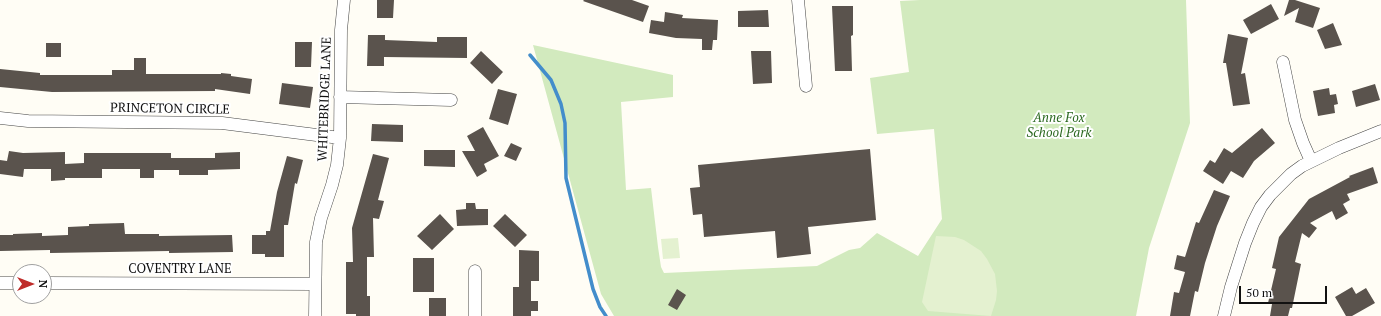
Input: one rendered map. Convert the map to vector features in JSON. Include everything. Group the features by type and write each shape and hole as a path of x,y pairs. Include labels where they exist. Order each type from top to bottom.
{"street":[{"name":"WHITEBRIDGE LANE","path":"315,316 316,242 318,230 337,165 340,138 344,0"},
{"path":"798,0 806,86"},
{"path":"1283,62 1295,120 1302,143 1311,161"},
{"path":"340,97 451,100"},
{"name":"PRINCETON CIRCLE","path":"0,118 28,121 222,123 340,138"},
{"path":"1224,316 1231,287 1245,244 1261,207 1270,195 1302,166 1339,148 1381,131"},
{"path":"475,270 475,316"},
{"path":"0,283 12,283"},
{"name":"COVENTRY LANE","path":"52,283 315,284"}],"green space":[{"name":"Anne Fox School Park","path":"1186,0 1190,123 1149,248 1136,316 614,316 601,294 533,45 673,75 673,97 621,102 626,190 651,188 661,267 664,273 817,266 849,250 860,248 877,233 918,256 942,219 934,129 877,134 870,78 909,72 900,1"},
{"path":"936,236 955,237 964,240 981,251 987,259 995,274 997,291 991,316 928,311 922,302"},
{"path":"678,238 680,258 663,259 661,239"}],"building":[{"path":"377,0 394,0 393,18 377,18"},
{"path":"632,0 649,6 643,22 583,1"},
{"path":"1289,0 1295,0 1320,8 1313,28 1295,22 1299,8 1284,16"},
{"path":"1271,4 1279,19 1251,34 1243,20"},
{"path":"832,6 853,6 853,35 851,36 852,71 835,71"},
{"path":"768,10 769,27 738,27 738,11"},
{"path":"665,12 683,15 682,18 718,20 717,40 713,40 712,50 702,50 702,39 676,38 649,33 651,20 664,22"},
{"path":"1333,23 1342,45 1325,49 1317,30"},
{"path":"1228,34 1248,38 1241,74 1245,73 1250,104 1233,106 1226,63 1223,63"},
{"path":"368,35 385,35 385,40 437,42 437,37 467,37 467,58 384,57 384,66 367,66"},
{"path":"295,42 312,42 311,67 295,67"},
{"path":"46,43 61,43 61,57 46,57"},
{"path":"481,51 503,72 492,84 470,63"},
{"path":"751,51 771,51 772,83 753,84"},
{"path":"134,58 146,58 146,74 221,73 252,79 250,94 215,89 215,91 52,92 0,87 0,69 40,73 40,75 112,75 112,70 134,70"},
{"path":"282,83 313,87 310,108 279,104"},
{"path":"1375,84 1380,100 1356,107 1352,91"},
{"path":"1329,88 1330,95 1336,94 1338,104 1334,105 1335,113 1318,116 1313,91"},
{"path":"498,89 517,94 508,125 489,119"},
{"path":"372,124 403,125 403,142 371,141"},
{"path":"483,127 499,156 484,164 487,171 477,177 462,151 475,151 467,136"},
{"path":"1262,128 1275,143 1254,161 1243,178 1231,171 1223,184 1203,171 1210,160 1215,163 1224,148 1232,153"},
{"path":"511,143 522,148 516,161 504,156"},
{"path":"870,149 876,220 808,227 811,254 777,258 775,231 704,237 702,214 693,215 690,188 700,187 698,165"},
{"path":"424,150 455,150 455,167 424,166"},
{"path":"9,151 23,153 65,152 65,164 84,163 84,153 171,153 171,158 215,158 215,153 240,152 240,169 208,170 208,175 179,175 179,170 154,170 154,178 140,178 140,169 102,169 102,178 65,178 65,180 51,181 51,169 24,169 23,177 0,174 0,160 7,161"},
{"path":"373,154 389,158 378,200 384,201 379,219 373,218 374,257 367,257 367,296 370,296 370,316 356,316 356,314 346,314 346,262 353,262 352,228"},
{"path":"287,156 303,160 297,184 295,183 288,225 284,225 284,257 265,257 265,254 252,254 252,235 266,235 266,231 270,231 277,192"},
{"path":"1373,167 1378,183 1347,194 1350,200 1343,204 1348,213 1336,220 1332,211 1310,223 1317,228 1309,238 1302,233 1295,262 1301,264 1292,308 1290,308 1288,316 1270,316 1272,304 1268,303 1276,269 1272,268 1279,237 1309,199 1350,177 1349,176"},
{"path":"1214,190 1230,196 1217,226 1205,263 1198,292 1195,291 1190,316 1170,316 1174,292 1179,293 1185,272 1174,269 1177,255 1185,257 1196,222 1199,223"},
{"path":"466,203 475,203 476,209 488,209 488,225 457,226 456,210 466,209"},
{"path":"440,214 454,229 432,250 417,236"},
{"path":"505,214 527,235 515,247 493,226"},
{"path":"124,223 125,234 159,234 159,236 232,235 233,252 169,253 169,251 50,253 50,250 0,251 0,235 42,233 42,236 68,235 68,227 89,226 89,224"},
{"path":"519,250 539,251 539,281 531,281 531,301 538,301 538,311 531,311 531,316 513,316 513,287 519,287"},
{"path":"413,258 434,258 434,292 413,292"},
{"path":"1352,287 1356,294 1366,288 1375,303 1352,316 1346,316 1335,297"},
{"path":"677,289 686,295 677,310 668,305"},
{"path":"429,298 446,298 446,316 429,316"}],"waterway":[{"path":"530,55 551,80 561,104 565,123 566,178 593,289 600,307 606,316"}]}
